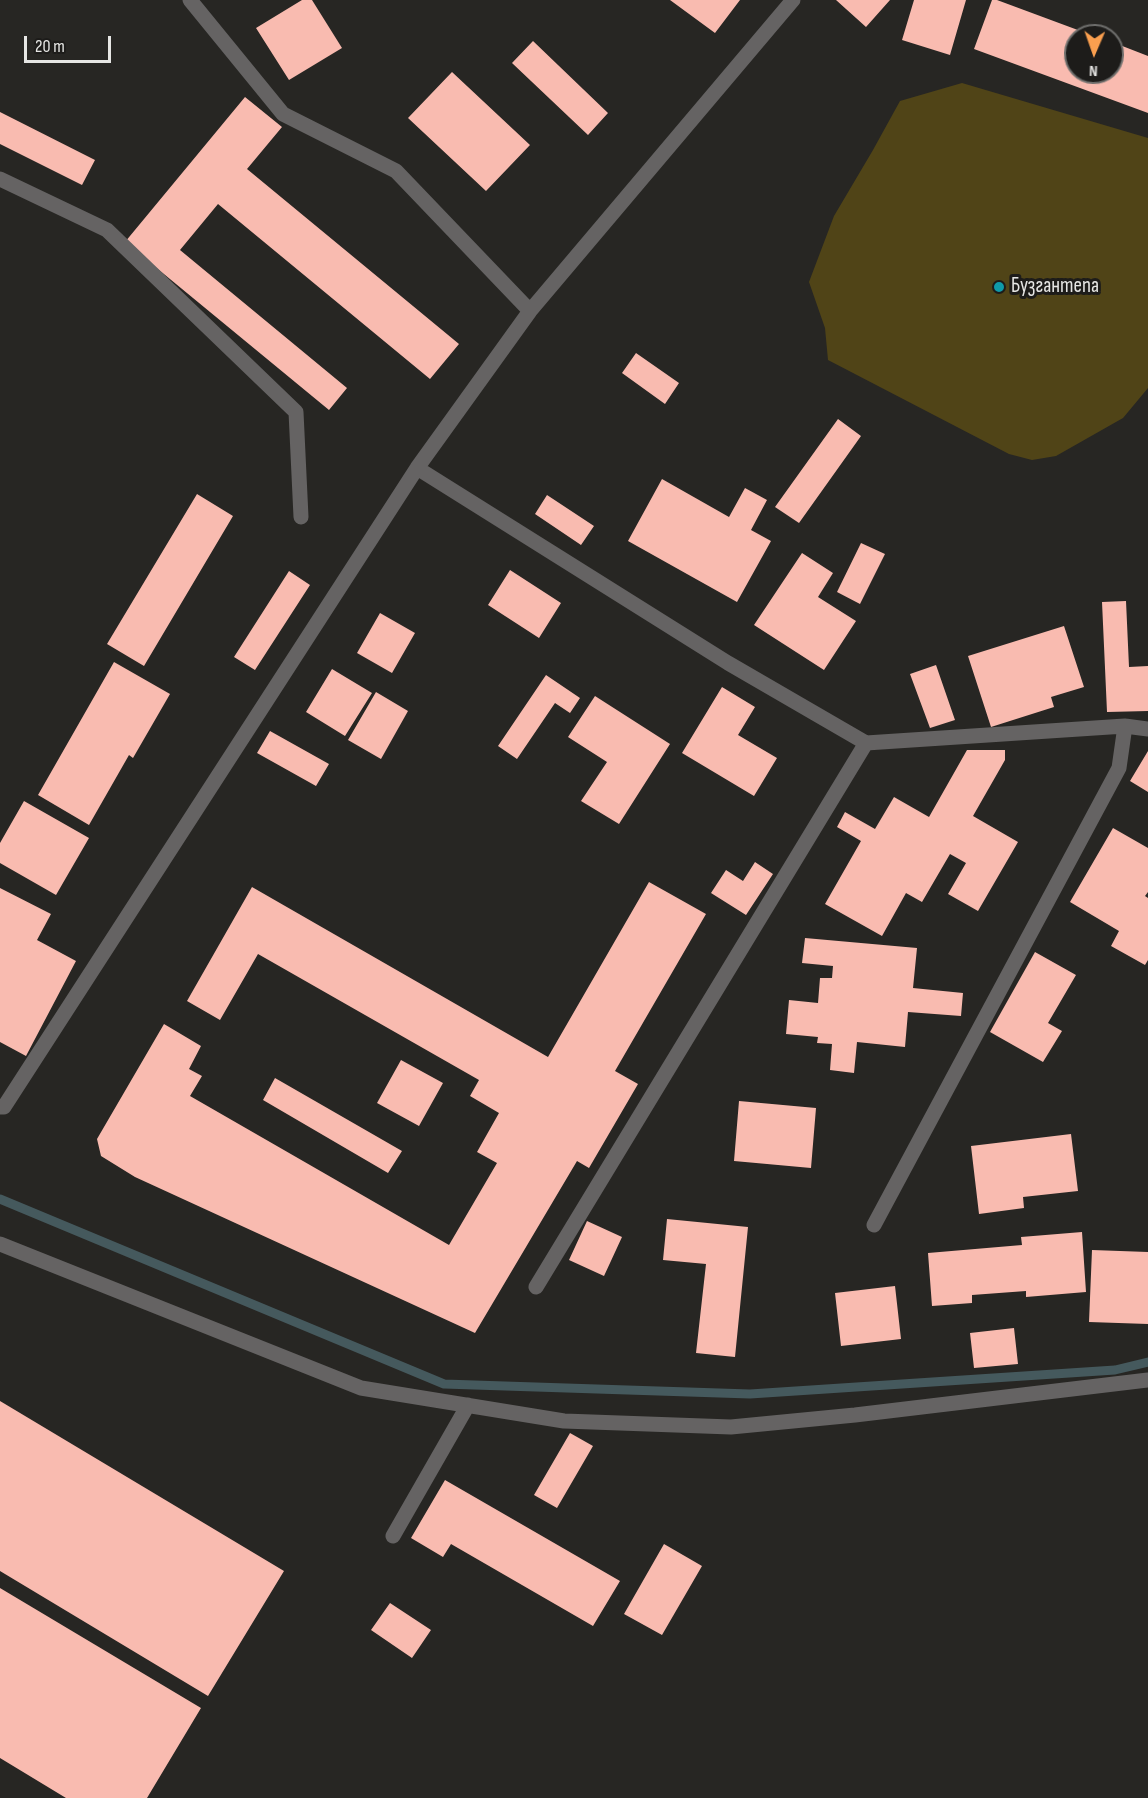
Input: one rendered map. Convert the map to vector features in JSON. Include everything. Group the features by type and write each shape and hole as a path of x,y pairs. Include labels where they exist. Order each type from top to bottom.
{"street":[{"path":"190,0 284,114 396,171 530,311"},
{"path":"0,1107 4,1107 417,468 530,311 793,0"},
{"path":"0,179 107,230 296,412 302,517"},
{"path":"417,468 729,663 866,742 1125,726 1148,729"},
{"path":"874,1225 1119,768 1125,726"},
{"path":"536,1287 866,742"},
{"path":"0,1244 361,1388 564,1421 731,1427 855,1415 1148,1380"},
{"path":"393,1536 468,1406"}],"shaded area":[{"path":"962,83 1148,138 1148,388 1123,418 1056,456 1032,460 1009,454 828,360 825,328 809,282 834,216 900,101"}],"building":[{"path":"302,0 312,0 342,48 289,80 256,28"},
{"path":"670,0 740,0 715,33"},
{"path":"836,0 890,0 866,27"},
{"path":"914,0 966,0 950,55 902,40"},
{"path":"992,0 997,0 1064,25 1064,82 974,49"},
{"path":"533,41 608,113 588,135 512,63"},
{"path":"1124,47 1148,56 1148,113 1069,84 1124,84"},
{"path":"452,72 530,145 486,191 408,118"},
{"path":"245,97 282,127 247,169 459,344 430,379 218,204 180,250 347,388 329,410 125,242"},
{"path":"0,112 95,160 82,185 0,144"},
{"path":"636,353 679,383 665,404 622,373"},
{"path":"838,419 861,436 799,523 775,507"},
{"path":"662,479 729,517 745,488 767,500 751,530 771,541 737,602 628,541"},
{"path":"197,494 233,516 144,666 107,644"},
{"path":"547,495 594,526 581,545 535,514"},
{"path":"861,543 885,554 860,604 837,592"},
{"path":"802,553 833,573 818,597 856,621 824,670 754,625"},
{"path":"510,570 561,603 539,638 488,605"},
{"path":"289,571 310,585 255,670 234,657"},
{"path":"1126,601 1129,667 1148,666 1148,711 1107,712 1102,602"},
{"path":"380,613 415,633 392,673 357,653"},
{"path":"1064,626 1084,687 1051,697 1054,707 991,727 968,656"},
{"path":"114,662 170,694 133,758 129,755 89,825 38,795"},
{"path":"936,665 955,720 930,728 910,674"},
{"path":"332,669 372,693 345,736 306,712"},
{"path":"546,675 580,698 570,713 555,703 517,759 498,746"},
{"path":"722,687 755,707 738,735 777,758 754,796 682,753"},
{"path":"376,692 408,711 381,759 348,740"},
{"path":"595,696 670,744 619,824 581,801 607,762 568,737"},
{"path":"270,731 329,764 316,786 257,753"},
{"path":"967,750 1005,750 1005,760 973,816 1018,842 978,911 948,894 966,863 950,854 922,902 906,893 882,936 825,904 861,841 837,827 845,812 875,829 894,797 929,817"},
{"path":"1148,751 1148,792 1130,781"},
{"path":"24,801 89,838 56,895 0,863 0,843"},
{"path":"1113,828 1148,848 1148,892 1145,896 1148,898 1148,960 1145,965 1111,946 1119,931 1070,902"},
{"path":"755,862 773,874 746,915 711,893 726,870 743,881"},
{"path":"649,882 706,914 615,1071 638,1084 589,1168 577,1161 475,1333 135,1177 101,1156 97,1139 164,1024 201,1046 189,1069 202,1076 190,1096 449,1245 497,1163 477,1152 499,1113 470,1096 479,1080 258,954 220,1020 187,1001 252,887 548,1057"},
{"path":"0,888 51,914 37,940 76,961 26,1056 0,1042"},
{"path":"805,938 917,948 913,988 963,993 961,1016 908,1012 905,1047 857,1042 854,1073 830,1070 832,1044 817,1043 818,1037 786,1034 789,1000 818,1003 820,978 832,978 833,966 802,963"},
{"path":"1035,952 1076,975 1048,1023 1062,1031 1043,1062 990,1032"},
{"path":"401,1060 443,1083 419,1126 377,1103"},
{"path":"275,1078 402,1151 388,1173 263,1100"},
{"path":"739,1101 816,1108 811,1168 734,1161"},
{"path":"1071,1134 1078,1191 1023,1197 1024,1208 979,1214 971,1146"},
{"path":"667,1219 748,1227 735,1357 696,1353 706,1264 663,1260"},
{"path":"587,1221 622,1237 604,1276 569,1260"},
{"path":"1082,1232 1086,1292 1026,1297 1026,1291 972,1295 972,1303 932,1306 928,1253 1022,1245 1021,1237"},
{"path":"1092,1250 1148,1252 1148,1324 1089,1322"},
{"path":"895,1286 901,1339 841,1346 835,1293"},
{"path":"1014,1328 1018,1364 974,1368 970,1333"},
{"path":"0,1401 284,1571 208,1696 0,1571"},
{"path":"570,1433 593,1446 557,1508 534,1495"},
{"path":"445,1480 620,1581 593,1626 451,1544 443,1557 411,1538"},
{"path":"664,1544 702,1566 662,1635 624,1614"},
{"path":"0,1588 201,1708 147,1798 66,1798 0,1758"},
{"path":"390,1603 431,1630 412,1658 371,1630"}],"waterway":[{"path":"0,1199 444,1384 750,1394 1115,1370 1148,1362"}],"place":[{"name":"Бузгантепа","path":"999,287"}]}
